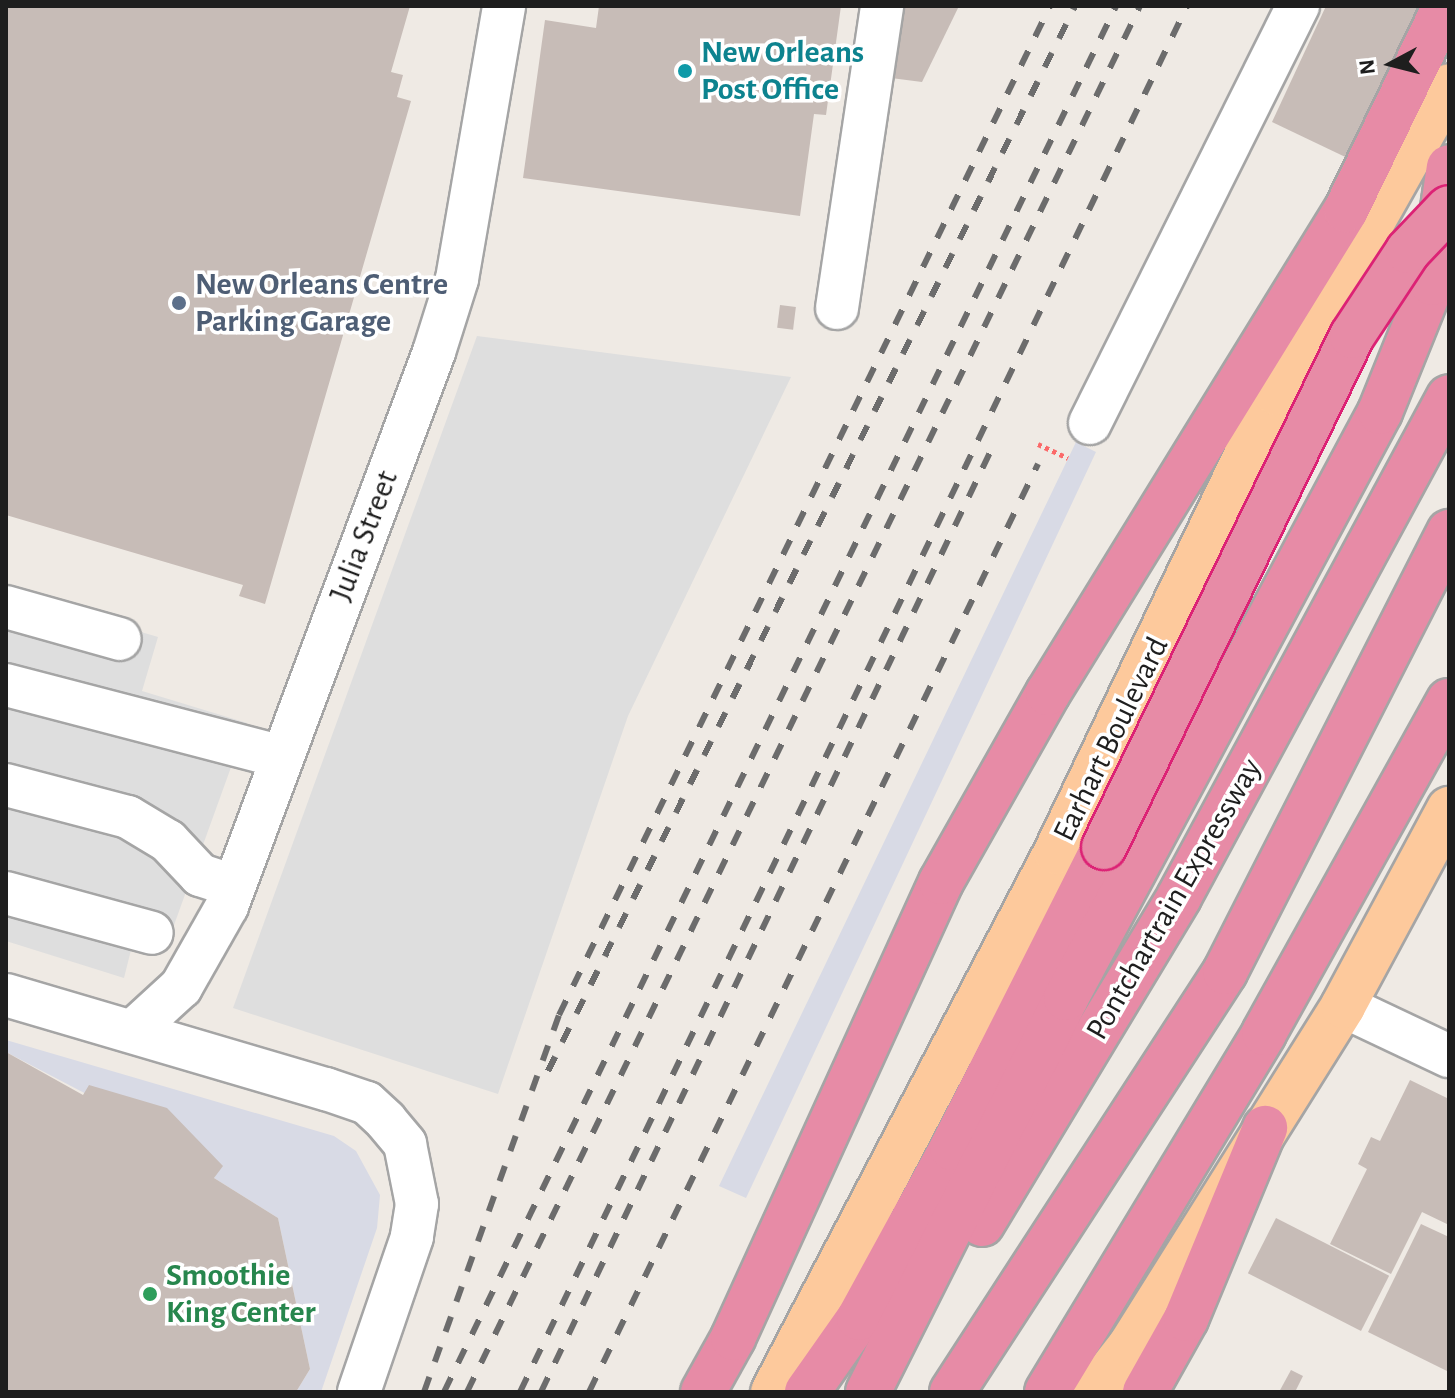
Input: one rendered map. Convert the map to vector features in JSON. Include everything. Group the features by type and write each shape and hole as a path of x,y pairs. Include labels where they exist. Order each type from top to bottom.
{"highway":[{"path":"703,1392 733,1338 941,882 1048,693 1346,210 1445,6"},
{"path":"868,1392 1066,998 1380,412 1417,330 1432,283 1449,167"},
{"path":"807,1392 859,1318 931,1187 1104,847 1352,336 1408,251 1449,208"},
{"name":"Pontchartrain Expressway","path":"883,1392 1179,897 1449,397"},
{"path":"952,1392 1225,972 1449,532"},
{"path":"1047,1392 1226,1097 1449,701"},
{"path":"1145,1392 1186,1319 1265,1128"}],"main road":[{"name":"Earhart Boulevard","path":"773,1392 1056,852 1276,393 1449,86"},
{"path":"1094,1392 1130,1346 1343,1006 1447,818"}],"street":[{"name":"Julia Street","path":"134,1030 181,987 234,886 457,279 504,6"},
{"path":"837,308 882,6"},
{"path":"1090,423 1298,6"},
{"path":"6,607 120,639"},
{"path":"6,685 282,757"},
{"path":"6,785 128,817 168,841 200,875 234,886"},
{"path":"6,893 152,933"},
{"path":"6,995 134,1030 367,1103 405,1144 417,1204 412,1237 359,1392"},
{"path":"1343,1006 1448,1054"}],"path":[{"path":"1038,444 1068,458"}],"shaded area":[{"path":"477,336 791,377 628,716 498,1094 233,1008"},
{"path":"1076,442 1096,452 746,1198 719,1186"},
{"path":"6,592 158,637 142,691 247,723 165,950 132,946 124,978 6,941"},
{"path":"6,1040 334,1136 356,1151 380,1195 377,1228 321,1392 296,1392 310,1369 278,1218 214,1178 222,1165 6,1052"}],"building":[{"name":"New Orleans Centre Parking Garage","path":"6,6 410,6 391,72 403,75 397,97 411,101 265,604 239,596 243,585 6,515"},
{"name":"New Orleans Post Office","path":"599,6 841,6 826,115 814,114 800,216 523,178 545,20 596,28"},
{"path":"901,6 959,6 922,82 891,78"},
{"path":"1326,6 1432,6 1360,164 1272,122"},
{"path":"780,305 796,307 793,330 777,328"},
{"name":"Smoothie King Center","path":"6,1052 83,1095 89,1085 167,1108 223,1166 214,1178 278,1218 310,1369 296,1392 6,1392"},
{"path":"1410,1080 1449,1099 1449,1225 1422,1212 1391,1274 1330,1244 1367,1169 1358,1164 1371,1137 1380,1141"},
{"path":"1276,1218 1389,1276 1361,1331 1248,1273"},
{"path":"1421,1224 1449,1237 1449,1372 1368,1332"},
{"path":"1291,1370 1303,1376 1295,1392 1279,1392"}],"railway":[{"path":"424,1392 559,1015 1050,6"},
{"path":"548,1071 1075,6"},
{"path":"444,1392 1116,6"},
{"path":"467,1392 1140,6"},
{"path":"520,1392 1187,6"},
{"path":"541,1392 994,444"},
{"path":"589,1392 1038,464"}],"place":[{"name":"New Orleans Post Office","path":"685,71"},
{"name":"New Orleans Centre Parking Garage","path":"179,303"},
{"name":"Smoothie King Center","path":"150,1294"}]}
